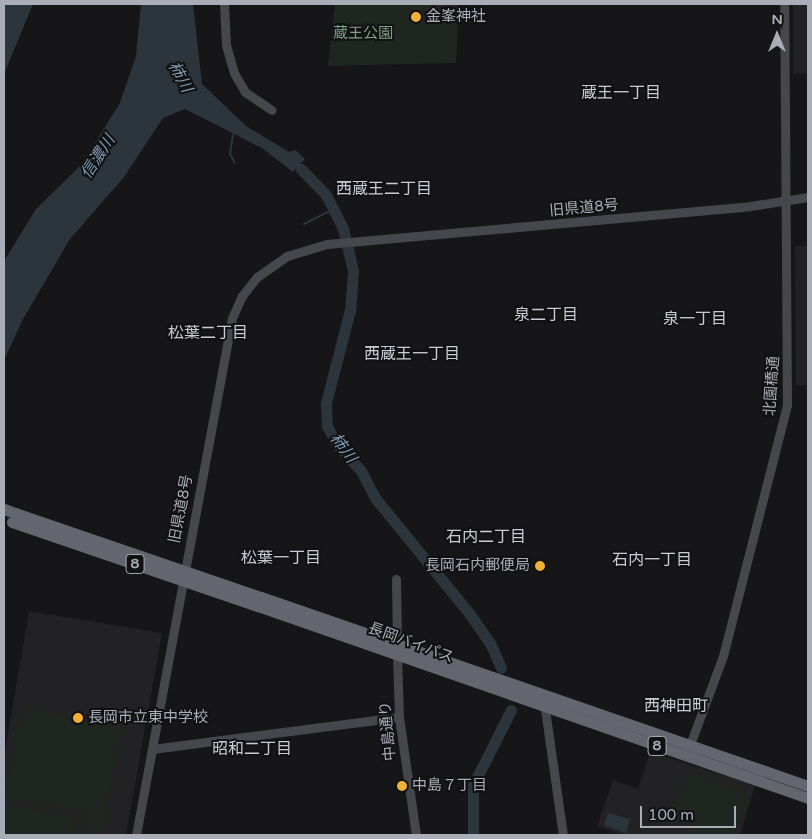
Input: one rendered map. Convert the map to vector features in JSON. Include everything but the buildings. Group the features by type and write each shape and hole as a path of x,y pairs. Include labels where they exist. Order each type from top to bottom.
{"highway":[{"name":"長岡バイパス","path":"4,510 10,518 397,649 543,694 808,786"},
{"name":"長岡バイパス","path":"397,649 545,707 808,798"}],"street":[{"path":"224,4 226,45 234,73 245,92 272,110"},
{"name":"北園橋通","path":"686,757 727,641 787,405 784,4"},
{"name":"旧県道8号","path":"136,835 185,562 236,308 246,288 274,263 294,253 332,244 785,202 808,197"},
{"name":"中島通り","path":"396,579 399,717 416,835"},
{"path":"543,694 563,835"},
{"path":"152,749 399,717"}],"shaded area":[{"path":"793,4 808,4 808,73 793,74"},
{"path":"795,246 808,246 808,385 796,385"},
{"name":"長岡市立東中学校","path":"29,611 162,633 126,835 4,835 4,757"},
{"path":"650,752 755,785 740,835 623,835 597,826 613,780 638,789"}],"green space":[{"name":"蔵王公園","path":"335,4 459,4 456,63 328,66"},
{"path":"21,707 122,725 102,835 82,835 86,812 4,798"},
{"path":"688,771 749,792 734,835 688,835 693,819 674,813"},
{"path":"4,804 78,817 75,835 4,835"}],"water":[{"path":"4,4 33,4 4,74"},
{"name":"信濃川","path":"141,4 193,4 202,84 246,126 289,152 295,150 305,159 293,172 262,148 185,109 163,118 124,177 70,239 23,319 4,360 4,261 36,209 81,165 120,103 136,56"},
{"path":"608,813 630,819 626,833 604,825"}],"waterway":[{"path":"233,135 230,154 235,163"},
{"name":"柿川","path":"301,169 326,195 343,228 353,271 350,310 326,403 327,426 337,445 361,471 376,499 469,613 490,643 501,668"},
{"path":"304,224 333,209"},
{"name":"柿川","path":"473,835 473,785 511,710"}],"place":[{"name":"金峯神社","path":"416,17"},
{"name":"長岡石内郵便局","path":"540,566"},
{"name":"長岡市立東中学校","path":"78,718"},
{"name":"中島７丁目","path":"402,786"}],"district":[{"name":"蔵王一丁目","path":"621,93"},
{"name":"西蔵王二丁目","path":"384,189"},
{"name":"泉二丁目","path":"546,315"},
{"name":"泉一丁目","path":"695,319"},
{"name":"松葉二丁目","path":"208,333"},
{"name":"西蔵王一丁目","path":"412,354"},
{"name":"石内二丁目","path":"486,537"},
{"name":"松葉一丁目","path":"281,558"},
{"name":"石内一丁目","path":"652,560"},
{"name":"西神田町","path":"676,706"},
{"name":"昭和二丁目","path":"252,749"}]}
